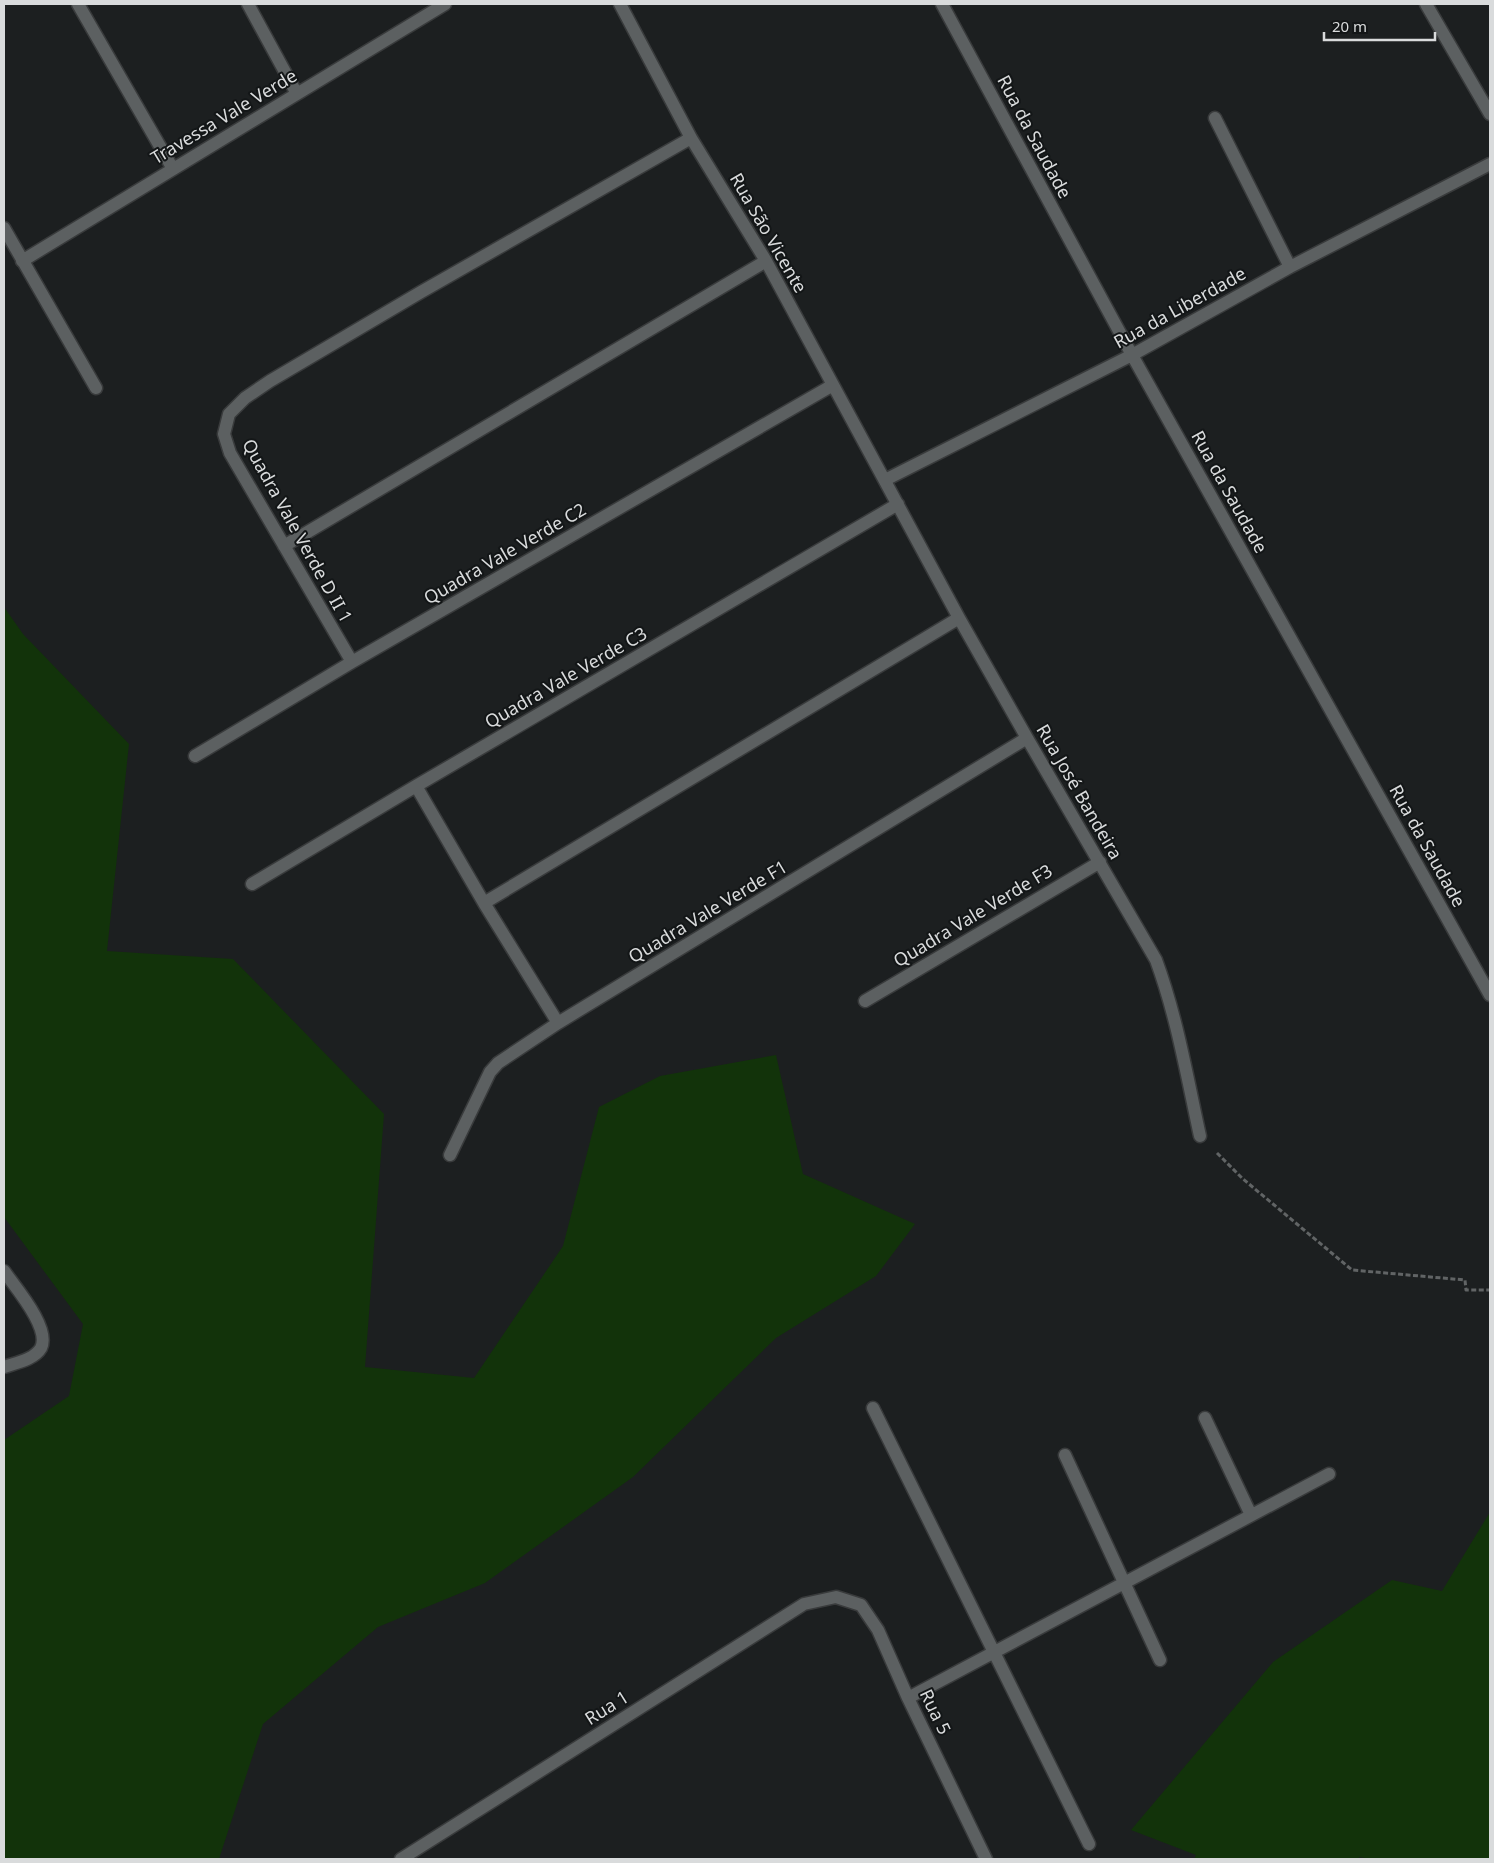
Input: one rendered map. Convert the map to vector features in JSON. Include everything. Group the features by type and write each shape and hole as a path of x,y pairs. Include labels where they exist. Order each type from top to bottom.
{"street":[{"path":"78,4 173,169"},
{"path":"248,4 297,94"},
{"name":"Travessa Vale Verde","path":"22,261 445,4"},
{"name":"Rua São Vicente","path":"620,4 691,138 766,261 886,480"},
{"name":"Rua da Saudade","path":"942,4 1132,355 1490,995"},
{"path":"1426,4 1490,114"},
{"path":"1214,118 1290,267"},
{"name":"Quadra Vale Verde D II 1","path":"352,662 230,453 224,434 229,414 245,398 270,381 421,292 691,138"},
{"name":"Rua da Liberdade","path":"886,480 1132,355 1290,267 1490,164"},
{"path":"4,228 96,388"},
{"path":"284,546 766,261"},
{"name":"Quadra Vale Verde C2","path":"196,756 352,662 833,385"},
{"name":"Rua José Bandeira","path":"886,480 959,618 1156,960 1177,1028 1200,1136"},
{"name":"Quadra Vale Verde C3","path":"252,884 898,504"},
{"path":"484,904 959,618"},
{"name":"Quadra Vale Verde F1","path":"450,1156 490,1072 498,1063 558,1023 1027,738"},
{"path":"416,786 484,904 558,1023"},
{"name":"Quadra Vale Verde F3","path":"865,1001 1100,862"},
{"path":"4,1271 40,1324 42,1336 41,1347 34,1355 4,1367"},
{"path":"873,1408 1089,1844"},
{"path":"1205,1418 1251,1515"},
{"path":"1065,1455 1160,1660"},
{"path":"908,1698 1329,1474"},
{"name":"Rua 5","path":"836,1598 861,1605 878,1630 908,1698 986,1859"},
{"name":"Rua 1","path":"401,1859 804,1604 836,1598"}],"path":[{"path":"1200,1136 1243,1179 1352,1270 1465,1280 1466,1290 1490,1290"}],"green space":[{"path":"4,607 23,634 129,744 107,951 233,959 384,1114 365,1367 474,1378 563,1246 599,1107 660,1076 776,1055 803,1174 915,1224 876,1276 776,1338 633,1477 485,1583 378,1627 263,1724 219,1859 4,1859 4,1440 69,1396 83,1324 4,1217"},
{"path":"1490,1512 1490,1859 1370,1859 1359,1857 1359,1859 1194,1859 1196,1855 1131,1830 1273,1662 1392,1580 1442,1591"}]}
